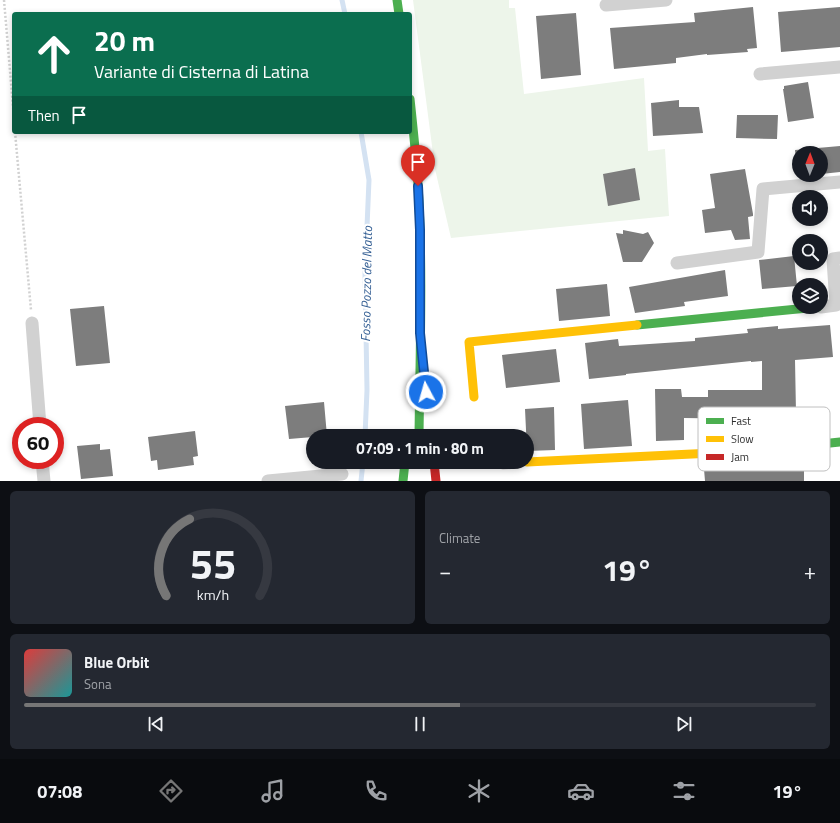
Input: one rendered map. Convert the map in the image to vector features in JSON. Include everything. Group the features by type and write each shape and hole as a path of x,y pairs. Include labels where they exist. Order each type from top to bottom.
{"street":[{"path":"397,0 399,12"},
{"path":"606,5 666,0"},
{"path":"760,74 840,67"},
{"path":"412,113 420,230 419,429"},
{"path":"676,263 758,252 763,189 840,182"},
{"path":"828,306 836,305 833,259 840,258"},
{"path":"474,397 469,342 792,310"},
{"path":"32,323 39,417"},
{"path":"420,333 428,412"},
{"path":"410,420 420,333"},
{"path":"830,443 840,442"},
{"path":"534,462 698,453"},
{"path":"43,469 44,481"},
{"path":"403,481 404,469"},
{"path":"435,469 436,481"},
{"path":"268,481 342,474"}],"path":[{"path":"4,0 12,94"},
{"path":"15,134 32,323"}],"shaded area":[{"path":"413,0 509,0 509,8 515,8 524,94 644,78 648,151 665,149 669,216 451,238 435,169"}],"building":[{"path":"753,7 757,48 747,49 748,52 707,54 676,58 676,63 614,69 610,28 695,22 694,13"},
{"path":"840,7 840,47 781,52 778,12"},
{"path":"576,13 581,75 541,79 536,16"},
{"path":"808,82 814,118 788,122 783,89 784,86"},
{"path":"679,100 679,107 699,107 703,133 653,136 651,103"},
{"path":"737,115 778,115 777,139 736,138"},
{"path":"840,146 840,172 828,173 828,147"},
{"path":"635,168 640,200 608,206 603,174"},
{"path":"745,169 753,214 753,216 748,217 750,239 735,240 731,230 705,233 702,210 715,208 710,174"},
{"path":"623,230 643,234 648,232 654,243 642,262 623,262 616,233 623,234"},
{"path":"792,256 792,270 795,270 796,278 792,278 792,286 762,289 759,260"},
{"path":"725,270 728,296 684,302 685,306 635,313 629,287"},
{"path":"607,284 610,316 559,321 556,289"},
{"path":"104,306 110,363 76,366 70,309"},
{"path":"830,325 833,357 795,360 796,407 698,407 698,418 684,418 684,440 656,441 655,389 681,389 682,397 708,397 708,390 762,390 762,361 589,379 585,343 618,339 619,346 695,341 695,338 748,333 747,329 778,326 778,329"},
{"path":"556,349 560,382 506,388 502,355"},
{"path":"628,400 632,446 584,449 581,404"},
{"path":"324,402 326,429 306,429 306,438 289,439 285,406"},
{"path":"554,407 555,450 534,451 534,429 526,429 525,409"},
{"path":"195,431 198,456 193,457 194,465 158,470 157,460 151,461 148,437"},
{"path":"100,444 100,450 110,449 113,476 81,479 77,446"},
{"path":"704,471 804,471 804,481 705,481"}],"waterway":[{"name":"Fosso Pozzo del Matto","path":"342,0 345,12"},
{"name":"Fosso Pozzo del Matto","path":"361,134 369,180 365,274 367,390 365,429"},
{"name":"Fosso Pozzo del Matto","path":"361,481 362,469"}],"traffic: fast":[{"path":"397,0 399,12"},
{"path":"412,120 420,216 421,310 419,429"},
{"path":"637,325 792,310"},
{"path":"830,443 840,442"},
{"path":"403,481 404,469"}],"traffic: slow":[{"path":"474,397 469,342 637,325"},
{"path":"534,462 698,454"}],"traffic: jam":[{"path":"435,469 436,481"}],"route":[{"path":"418,186 420,230 420,333 426,392"}]}
